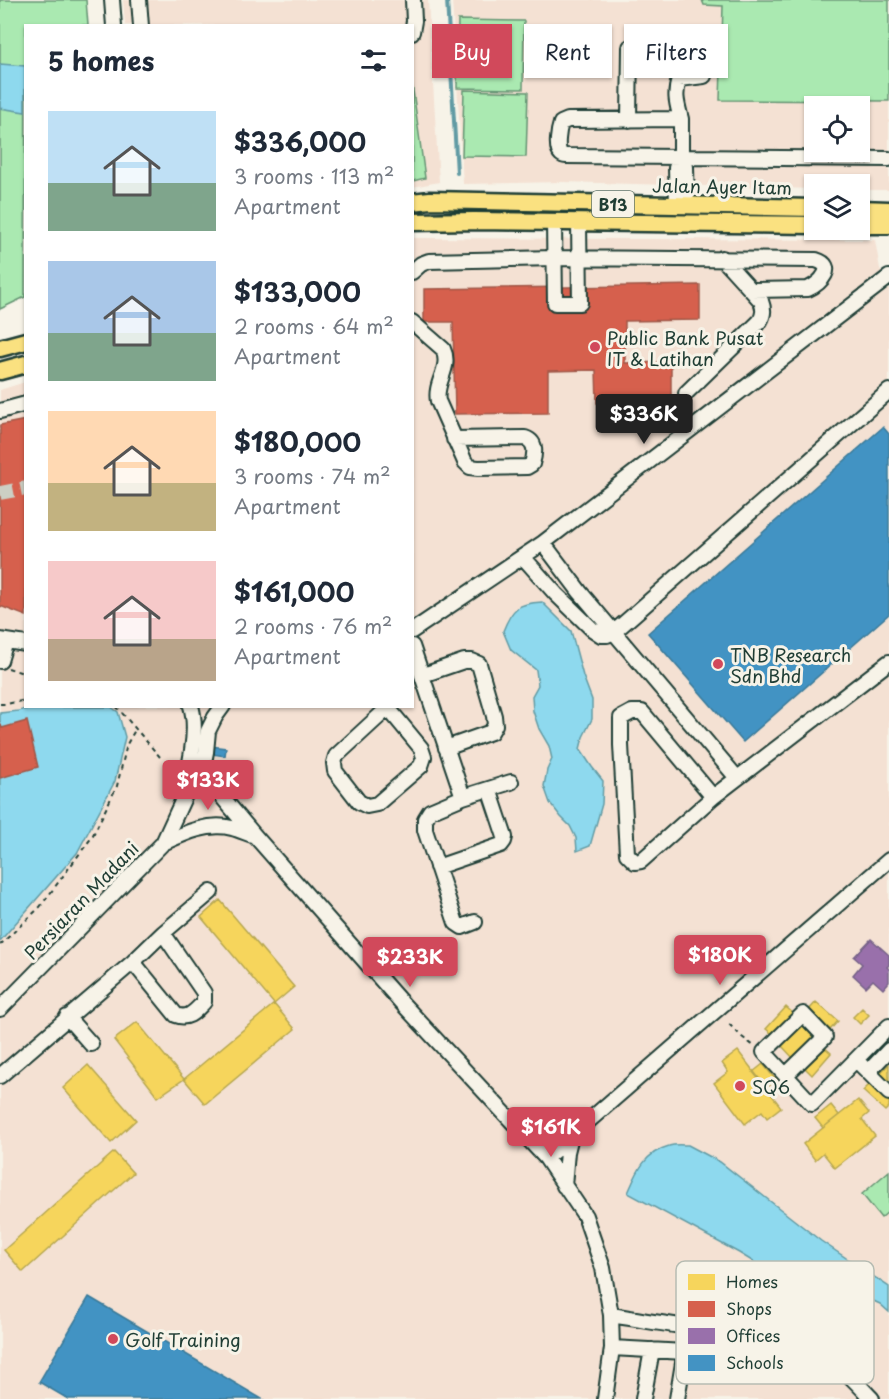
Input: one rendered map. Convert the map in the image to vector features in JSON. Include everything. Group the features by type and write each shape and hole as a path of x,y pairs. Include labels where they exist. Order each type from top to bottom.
{"main road":[{"name":"Jalan Ayer Itam","path":"414,202 430,200 804,208"},
{"path":"870,214 888,224"},
{"name":"Jalan Ayer Itam","path":"414,222 804,225"},
{"path":"870,225 888,224"},
{"path":"0,348 24,342"},
{"path":"0,371 24,365"}],"street":[{"path":"112,0 114,24"},
{"path":"139,0 141,24"},
{"path":"413,0 413,24"},
{"path":"629,120 630,78"},
{"path":"682,205 676,168 681,157 681,119 676,102 676,90 679,79 684,78"},
{"path":"681,119 568,120 561,123 558,130 558,150 566,156 889,159"},
{"path":"554,222 555,303 580,303 579,222"},
{"path":"414,270 429,261 554,258 816,260 825,266 823,279 808,289 751,290"},
{"path":"686,393 763,316 764,308 761,301 722,258"},
{"path":"414,630 543,543 889,277"},
{"path":"414,324 443,349 446,355 444,373 436,393 438,401 454,439 465,462 470,467 478,468 527,467 532,464 534,458 534,446 531,440 525,438 454,439"},
{"path":"523,557 592,629 601,635 614,632 889,392"},
{"path":"0,411 24,405"},
{"path":"543,543 580,592 737,778"},
{"path":"0,663 3,640 24,644"},
{"path":"414,651 463,797"},
{"path":"423,675 464,661 479,664 495,725 491,732 446,748"},
{"path":"713,797 642,712 632,712 621,718 627,854 635,862 641,861 713,797 889,662"},
{"path":"192,708 194,774 255,836 400,1001 546,1158 585,1216 603,1268 611,1315 612,1348 605,1399"},
{"path":"163,843 206,752 208,731 222,708"},
{"path":"386,708 336,756 334,763 336,771 359,802 367,806 377,804 421,766 424,757 421,748 388,708"},
{"path":"475,922 462,927 456,923 425,830 425,819 429,811 463,797 512,782"},
{"path":"437,867 504,841 505,837 489,789"},
{"path":"163,843 192,830 210,827 231,828 255,836"},
{"name":"Persiaran Madani","path":"0,1009 163,843"},
{"path":"546,1158 889,860"},
{"path":"0,1076 211,892"},
{"path":"133,962 176,1015 189,1017 204,1002 204,993 163,933"},
{"path":"786,1075 825,1037 803,1014 764,1052 812,1104 889,1026"},
{"path":"67,1017 91,1044"},
{"path":"868,1072 889,1050"},
{"path":"856,1060 889,1093"},
{"path":"515,1125 544,1135 571,1136"},
{"path":"564,1186 571,1136"},
{"path":"611,1315 676,1325"},
{"path":"612,1348 676,1351"},
{"path":"643,1399 652,1350"},
{"path":"677,1399 680,1384"},
{"path":"858,1384 872,1399"}],"path":[{"path":"0,663 24,673"},
{"path":"0,704 24,700"},
{"path":"118,708 160,757"},
{"path":"0,945 40,907 92,837 117,786 127,744 135,729"},
{"path":"729,1024 742,1037"}],"shaded area":[{"path":"123,0 428,0 439,182 414,187 414,24 125,24"},
{"path":"452,0 889,0 889,190 870,190 870,174 804,174 804,189 562,182 463,184 457,78 512,78 512,24 453,24"},
{"path":"414,238 875,240 880,269 889,277 889,1399 0,1399 0,390 24,382 24,708 414,708"}],"green space":[{"path":"0,0 86,0 88,24 24,24 24,297 0,309"},
{"path":"702,0 889,0 889,101 870,101 870,96 804,96 804,100 720,100 721,78 728,78 728,24 722,24 723,6 704,5"},
{"path":"458,20 524,21 523,89 457,88 457,78 512,78 512,24 458,24"},
{"path":"464,90 528,92 526,157 462,156"},
{"path":"414,98 425,178 414,181"},
{"path":"889,1171 889,1211 881,1218 862,1194"}],"water":[{"path":"0,64 24,66 24,112 0,108"},
{"path":"542,602 571,631 592,700 592,719 580,749 603,781 602,804 590,846 577,851 576,838 570,826 550,803 544,786 552,759 549,746 539,729 533,711 532,696 538,685 536,670 511,650 503,631 517,608"},
{"path":"30,708 112,708 118,712 125,737 115,781 77,853 0,941 0,713"},
{"path":"688,1145 720,1162 821,1241 851,1261 752,1261 628,1193 647,1158 660,1149"},
{"path":"874,1277 889,1287 889,1312 874,1301"}],"building: Homes":[{"path":"220,900 294,987 274,1004 201,917"},
{"path":"816,1002 838,1021 830,1030 808,1011"},
{"path":"274,1004 295,1029 205,1104 184,1079"},
{"path":"786,1007 795,1015 776,1037 766,1029"},
{"path":"862,1008 869,1015 860,1024 853,1017"},
{"path":"137,1022 184,1079 158,1097 114,1040"},
{"path":"802,1025 815,1039 794,1059 781,1045"},
{"path":"822,1045 831,1053 812,1075 803,1066"},
{"name":"SQ6","path":"738,1051 781,1107 767,1118 762,1111 745,1124 714,1083 728,1072 722,1063"},
{"path":"763,1064 776,1080 766,1088 753,1072"},
{"path":"889,1064 889,1084 879,1074"},
{"path":"88,1065 136,1120 111,1143 63,1088"},
{"path":"872,1082 889,1098 889,1107 885,1111 863,1091"},
{"path":"858,1100 869,1113 862,1119 875,1136 835,1168 823,1153 815,1160 803,1144"},
{"path":"831,1105 839,1115 823,1128 815,1118"},
{"path":"114,1152 133,1173 23,1272 4,1250"}],"building: Shops":[{"path":"700,285 700,320 625,321 625,363 671,362 671,402 597,403 596,370 548,371 548,413 455,414 453,322 424,322 424,289"},
{"path":"24,420 24,615 0,606 0,425"},
{"path":"27,721 38,767 0,778 0,722 2,728"}],"building: Offices":[{"path":"871,939 889,955 887,967 889,982 883,989 873,980 866,987 853,975 862,964 854,957"}],"building: Schools":[{"path":"883,427 889,434 889,614 743,742 648,633"},
{"path":"186,743 226,748 225,756 185,750"},
{"name":"Golf Training","path":"89,1297 262,1399 68,1399 39,1382"}],"waterway":[{"path":"447,0 457,173"}],"tunnel":[{"path":"0,493 24,488"}],"place":[{"name":"Public Bank Pusat IT & Latihan","path":"595,347"},
{"name":"TNB Research Sdn Bhd","path":"718,664"},
{"name":"SQ6","path":"740,1086"},
{"name":"Golf Training","path":"113,1339"}]}
